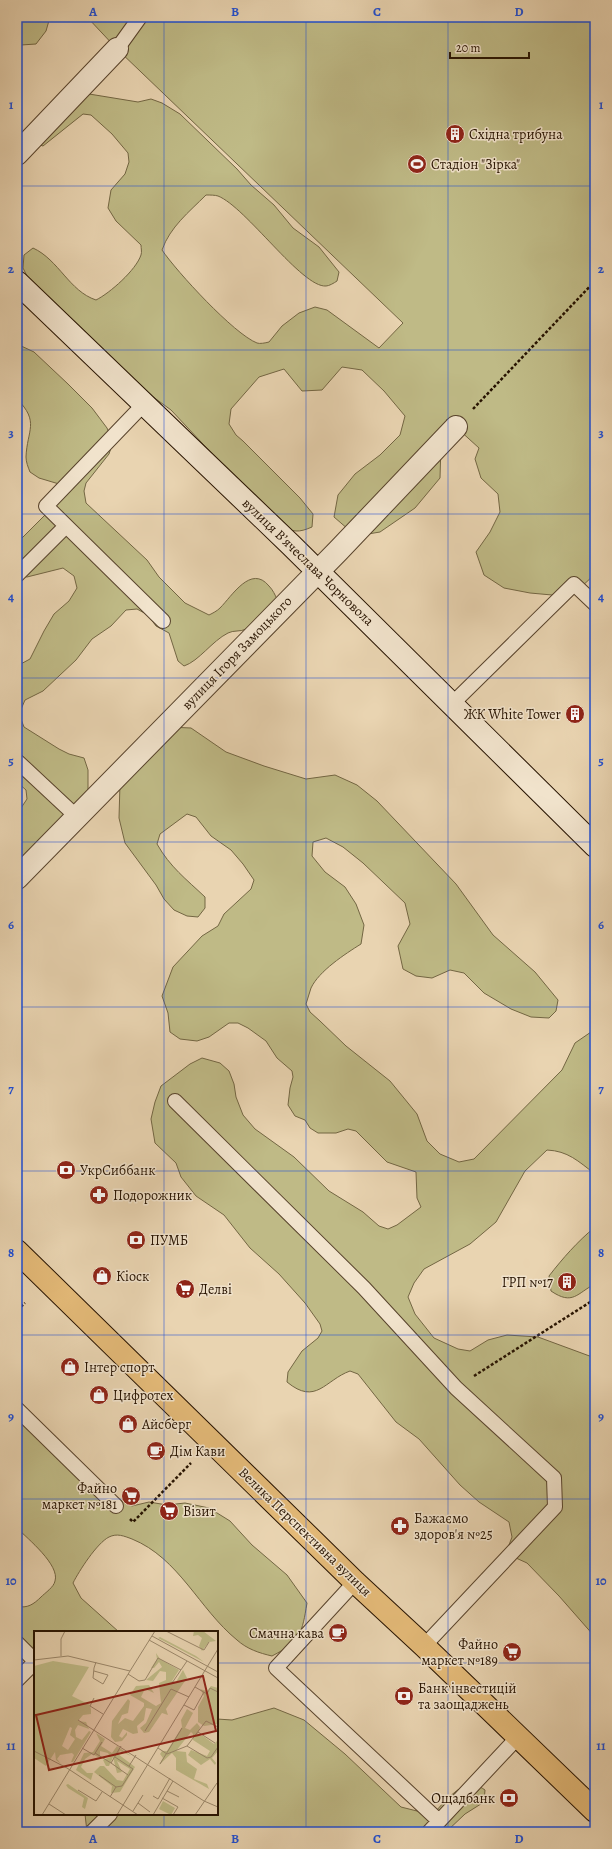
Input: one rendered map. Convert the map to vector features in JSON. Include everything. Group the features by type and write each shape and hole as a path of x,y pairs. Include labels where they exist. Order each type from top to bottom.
{"main road":[{"name":"Велика Перспективна вулиця","path":"17,1251 355,1582 424,1646 595,1811"}],"street":[{"path":"17,154 117,49"},
{"name":"вулиця Вʼячеслава Чорновола","path":"17,282 317,571 594,844"},
{"name":"вулиця Ігоря Замоцького","path":"17,878 338,551 456,427"}],"lane":[{"path":"117,49 140,17"},
{"path":"144,404 46,506 163,621"},
{"path":"17,575 66,526"},
{"path":"452,704 574,584 595,604"},
{"path":"17,761 77,817"},
{"path":"175,1101 364,1288 456,1388 554,1478 555,1507 424,1646"},
{"path":"17,1408 116,1506"},
{"path":"355,1582 276,1668 439,1821"},
{"path":"17,1643 34,1661"},
{"path":"17,1680 34,1663"},
{"path":"429,1832 518,1737"},
{"path":"92,1832 109,1815"}],"path":[{"path":"456,427 595,281"},
{"path":"456,1388 595,1300"},
{"path":"17,1310 25,1303"},
{"path":"116,1506 133,1522 191,1462"}],"shaded area":[{"path":"17,17 50,17 46,31 36,44 21,45 17,43"},
{"name":"Стадіон \"Зірка\"","path":"87,17 595,17 595,574 579,589 552,595 530,593 504,588 484,575 476,552 490,532 500,512 498,494 481,478 475,459 479,448 447,419 441,444 440,478 415,508 380,532 356,536 334,517 338,495 355,474 380,455 400,435 405,416 384,391 362,370 342,367 322,390 302,391 284,369 259,377 231,409 229,424 236,435 300,498 313,514 312,527 307,529 296,531 280,526 171,410 145,391 28,278 23,268 24,255 33,248 50,260 78,290 96,300 115,287 134,267 141,255 141,245 116,221 108,208 111,190 125,174 129,162 128,153 112,134 91,115 83,114 43,146 34,143 83,93 138,102 151,99 162,103 180,114 237,169 251,185 274,205 293,228 319,247 339,272 337,281 329,286 316,283 303,274 289,261 230,203 218,196 206,195 175,227 165,242 162,250 180,273 206,301 235,328 257,343 269,342 282,326 299,313 315,307 327,310 379,348 403,323 117,49"},
{"path":"17,344 34,352 92,408 107,428 113,442 109,454 86,483 84,491 86,503 147,560 159,577 185,603 209,615 220,608 242,584 255,578 262,580 269,586 277,599 263,616 251,626 244,630 228,633 216,641 195,660 184,666 178,661 169,633 156,626 148,615 137,609 126,610 111,626 92,639 76,660 43,691 25,700 19,714 24,727 59,749 69,754 84,758 88,770 88,791 22,858 17,860 17,814 27,799 26,790 17,782 17,666 30,659 54,614 69,601 77,588 74,576 63,568 27,577 17,575 17,543 64,496 59,484 39,478 30,472 27,464 26,457 30,420 24,407 17,399"},
{"path":"168,727 191,728 226,752 306,779 335,775 357,785 377,801 456,884 493,935 535,972 558,1000 556,1011 549,1018 531,1017 511,1009 484,993 464,973 450,970 432,978 416,976 403,969 398,946 410,924 405,903 363,863 343,847 326,838 313,842 312,856 325,872 345,887 356,904 364,925 361,944 333,963 320,975 311,988 306,1004 310,1012 346,1046 390,1081 417,1114 427,1141 440,1154 459,1162 474,1159 562,1070 575,1043 591,1032 595,1034 595,1174 578,1161 561,1152 547,1150 525,1171 496,1222 470,1244 424,1269 414,1283 408,1297 415,1314 434,1338 458,1349 470,1351 488,1340 507,1335 538,1337 595,1358 595,1637 559,1596 527,1563 516,1558 509,1545 512,1537 509,1522 479,1502 460,1485 419,1439 396,1422 358,1374 350,1371 341,1375 320,1389 306,1392 297,1389 287,1382 288,1372 302,1351 318,1338 322,1331 320,1324 305,1303 279,1274 250,1248 224,1215 196,1196 181,1177 176,1163 155,1143 151,1119 161,1086 190,1064 202,1058 220,1063 229,1071 234,1084 236,1097 243,1115 255,1129 294,1157 329,1191 363,1212 379,1226 388,1229 397,1225 421,1207 417,1198 416,1172 387,1162 356,1131 348,1129 336,1133 318,1133 310,1128 305,1120 295,1116 288,1105 293,1077 292,1071 277,1058 266,1041 248,1028 238,1023 229,1023 209,1037 197,1041 180,1039 170,1032 168,1013 162,996 173,967 202,936 218,926 224,914 251,889 254,880 231,850 211,836 196,817 187,814 160,834 157,844 173,866 205,897 205,908 198,917 187,916 174,910 164,899 156,885 125,843 119,818 120,783"},
{"path":"595,1227 595,1284 570,1298 565,1298 551,1291 549,1276 570,1250"},
{"path":"17,1418 29,1431 96,1480 114,1497 132,1506 149,1502 167,1505 185,1503 209,1508 230,1521 252,1545 287,1575 307,1603 304,1622 294,1641 282,1651 272,1656 249,1648 237,1640 224,1628 176,1571 163,1558 132,1539 118,1535 109,1537 99,1545 73,1583 81,1598 118,1631 34,1631 34,1650 17,1641 17,1606 24,1607 36,1602 53,1585 55,1575 48,1560 17,1528"},
{"path":"274,1708 304,1720 345,1754 401,1807 417,1811 436,1811 454,1793 471,1784 477,1785 485,1790 484,1802 465,1814 446,1832 87,1832 85,1815 218,1815 218,1719 232,1720"}],"place":[{"name":"Східна трибуна","path":"455,134"},
{"name":"Стадіон \"Зірка\"","path":"417,164"},
{"name":"ЖК White Tower","path":"575,714"},
{"name":"УкрСиббанк","path":"66,1170"},
{"name":"Подорожник","path":"99,1195"},
{"name":"ПУМБ","path":"136,1240"},
{"name":"Кіоск","path":"102,1276"},
{"name":"ГРП №17","path":"567,1282"},
{"name":"Делві","path":"185,1289"},
{"name":"Інтер спорт","path":"70,1367"},
{"name":"Цифротех","path":"99,1395"},
{"name":"Айсберг","path":"128,1424"},
{"name":"Дім Кави","path":"156,1451"},
{"name":"Файно маркет №181","path":"131,1496"},
{"name":"Візит","path":"169,1511"},
{"name":"Бажаємо здоров'я №25","path":"400,1526"},
{"name":"Смачна кава","path":"338,1633"},
{"name":"Файно маркет №189","path":"512,1652"},
{"name":"Банк інвестицій та заощаджень","path":"404,1696"},
{"name":"Ощадбанк","path":"509,1798"}]}
